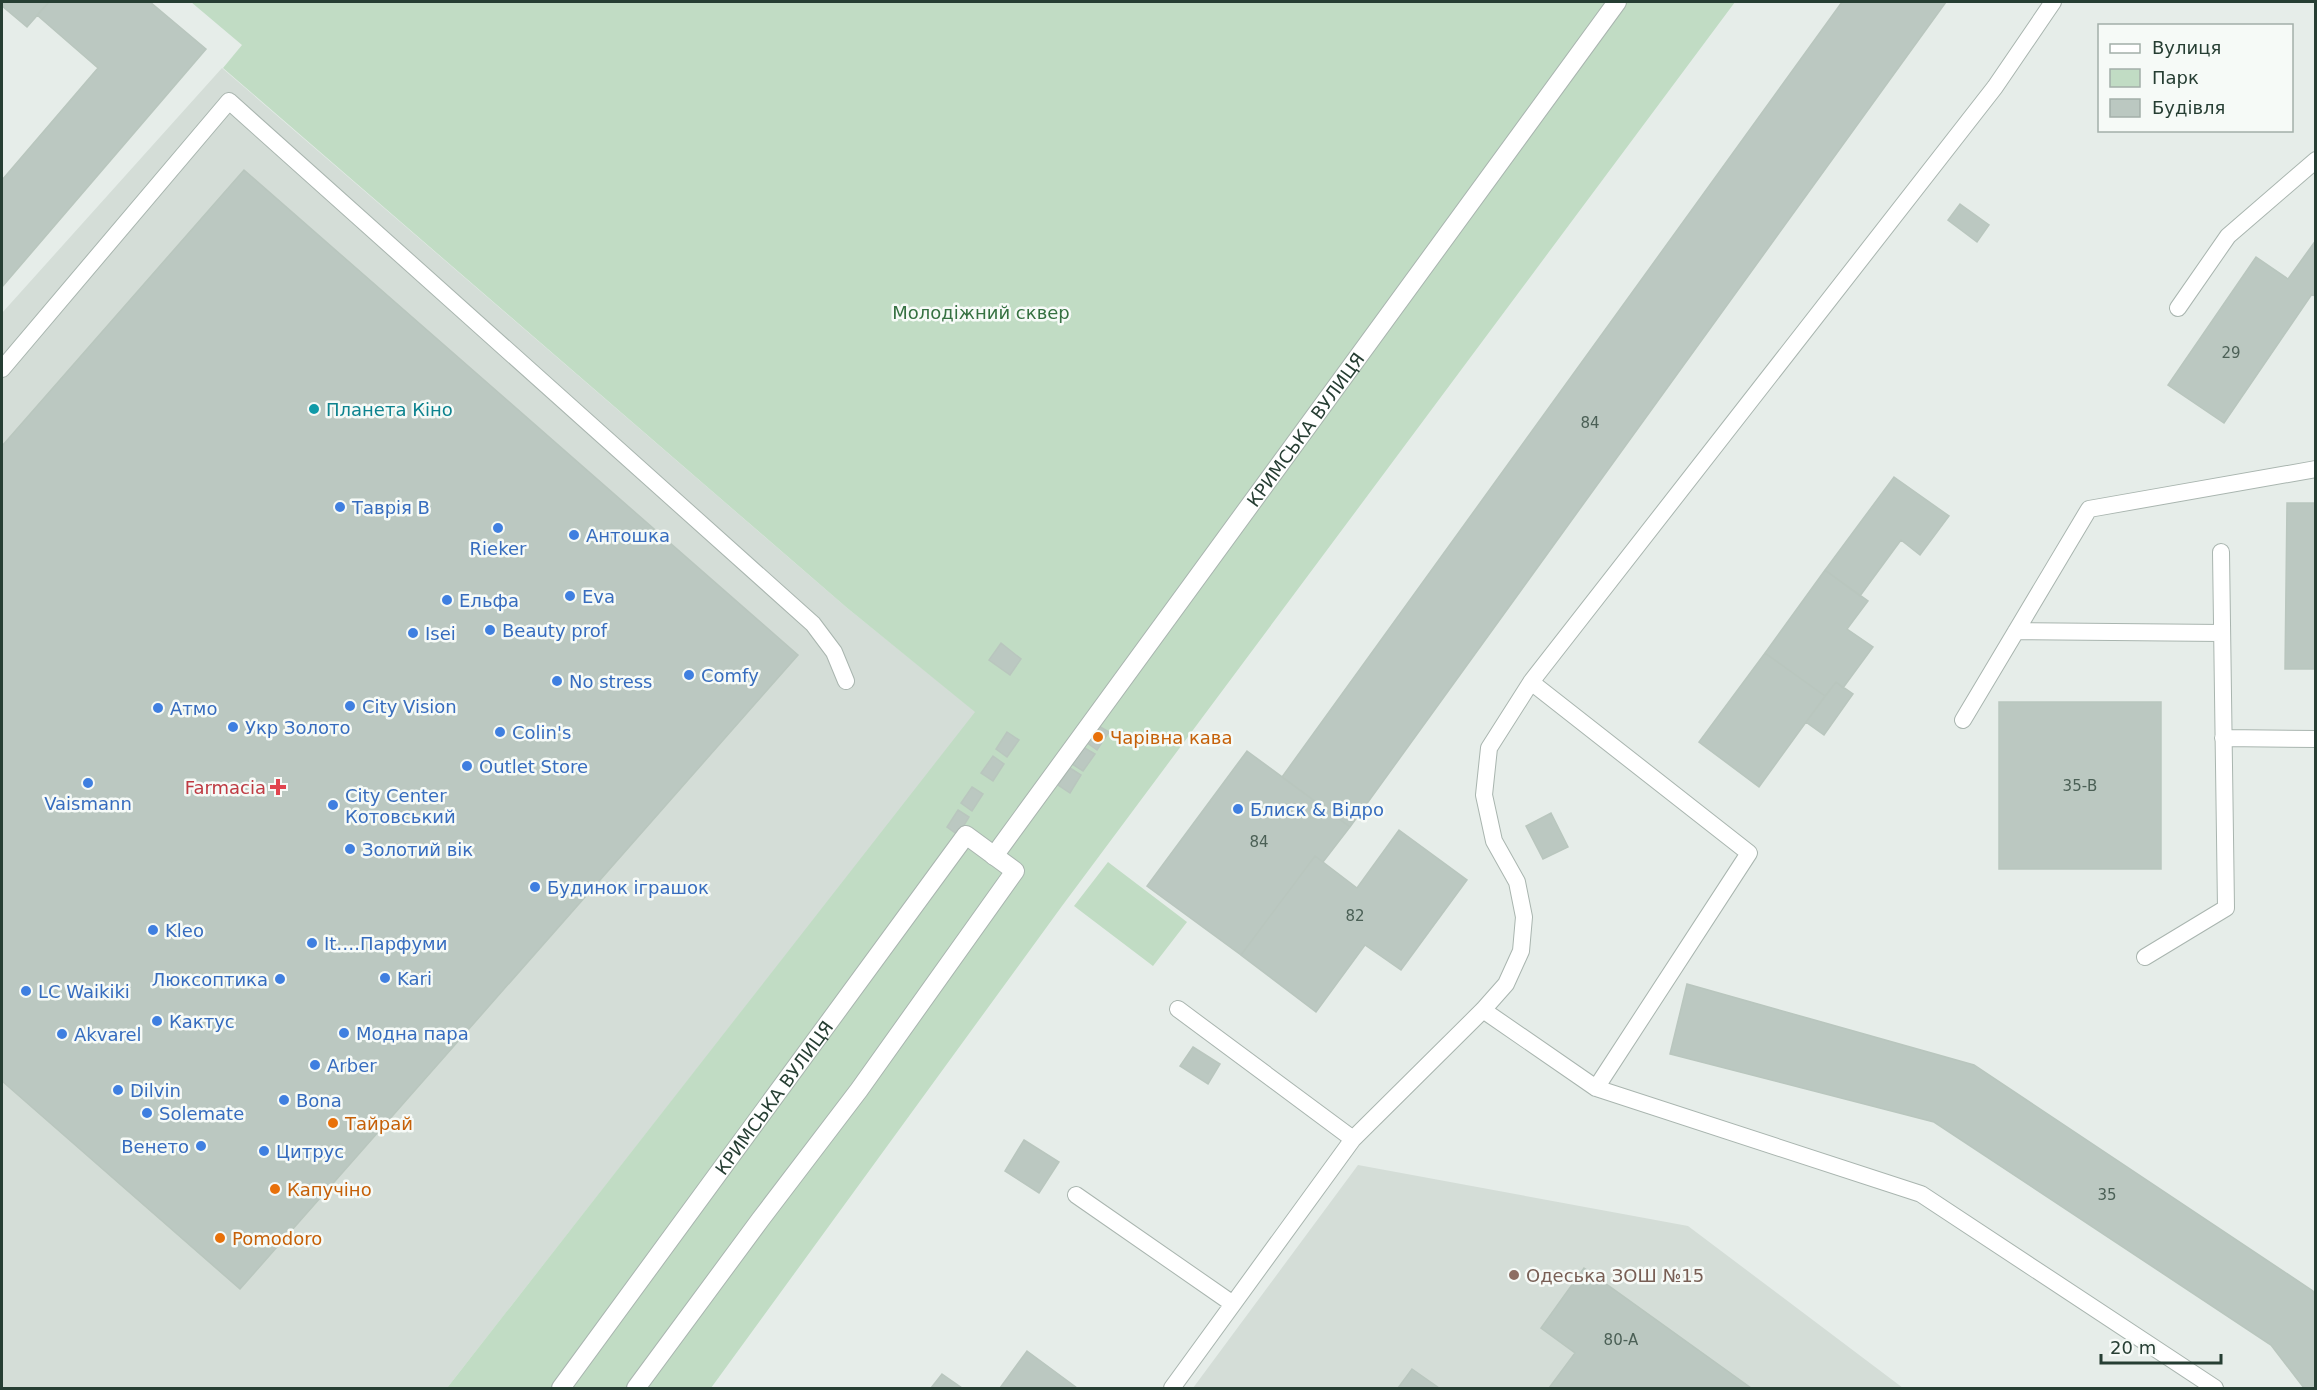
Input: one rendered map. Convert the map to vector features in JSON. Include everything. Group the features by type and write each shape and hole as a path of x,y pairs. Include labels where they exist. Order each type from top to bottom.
{"street":[{"name":"КРИМСЬКА ВУЛИЦЯ","path":"994,856 1617,2"},
{"name":"КРИМСЬКА ВУЛИЦЯ","path":"561,1389 966,835 1015,871 859,1090 636,1389"}],"lane":[{"path":"1172,1389 1353,1139 1483,1010 1506,984 1521,951 1524,917 1517,882 1494,841 1484,795 1489,748 1531,682 1995,87 2053,2"},
{"path":"2,369 229,101 813,624 834,652 846,681"},
{"path":"2178,308 2228,236 2316,160"},
{"path":"1963,720 2089,508 2316,469"},
{"path":"2145,957 2226,908 2221,552"},
{"path":"2016,631 2222,633"},
{"path":"1531,682 1749,853 1596,1088"},
{"path":"2223,738 2316,739"},
{"path":"1178,1009 1353,1139"},
{"path":"1483,1010 1596,1088 1921,1194 2215,1389"},
{"path":"1076,1195 1233,1304"}],"shaded area":[{"name":"City Center Котовський","path":"222,68 846,607 976,712 447,1388 2,1388 2,313"},
{"name":"Одеська ЗОШ №15","path":"1358,1165 1688,1226 1903,1388 1193,1388"}],"green space":[{"name":"Молодіжний сквер","path":"191,2 1735,2 1062,906 711,1388 447,1388 975,712 846,607 223,68 242,45"},
{"path":"1108,862 1187,922 1153,966 1074,906"}],"building":[{"path":"2,2 49,2 27,27 2,6"},
{"path":"49,2 150,2 206,49 2,287 2,180 98,68 37,15"},
{"path":"1842,2 1946,2 1350,827 1282,777"},
{"name":"City Center Котовський","path":"244,170 798,655 240,1289 2,1081 2,446"},
{"path":"1960,204 1989,225 1977,242 1948,220"},
{"path":"2316,240 2316,297 2312,294 2224,423 2168,385 2256,257 2288,279"},
{"path":"1894,477 1949,516 1920,555 1901,540 1860,596 1825,570"},
{"path":"2287,503 2316,503 2316,669 2285,669"},
{"path":"1825,570 1868,601 1847,629 1873,647 1843,688 1836,682 1825,696 1765,653"},
{"path":"1001,643 1021,659 1010,675 989,660"},
{"path":"1765,653 1825,696 1759,787 1699,742"},
{"path":"1836,682 1853,694 1824,735 1806,722"},
{"path":"1999,702 2161,702 2161,869 1999,869"},
{"name":"Чарівна кава","path":"1097,725 1109,732 1097,750 1086,742"},
{"path":"1007,732 1019,740 1007,757 996,749"},
{"path":"1083,747 1095,754 1083,771 1072,764"},
{"path":"1247,751 1350,827 1323,862 1315,856 1241,955 1147,886"},
{"path":"993,756 1004,764 993,781 981,773"},
{"path":"1070,768 1081,775 1070,793 1058,785"},
{"path":"972,787 983,794 972,811 961,803"},
{"path":"958,810 969,817 958,835 947,827"},
{"path":"1551,813 1568,847 1543,859 1526,826"},
{"path":"1399,830 1467,880 1401,970 1365,945 1316,1012 1241,955 1315,856 1357,888"},
{"path":"1687,984 1974,1065 2313,1291 2316,1295 2316,1388 2304,1388 2271,1345 1934,1122 1670,1054"},
{"path":"1193,1047 1220,1064 1208,1084 1180,1066"},
{"path":"1024,1140 1059,1162 1039,1193 1005,1171"},
{"path":"1584,1268 1751,1388 1549,1388 1575,1353 1541,1328"},
{"path":"1027,1351 1077,1388 1000,1388"},
{"path":"1412,1369 1439,1388 1398,1388"},
{"path":"942,1374 962,1388 931,1388"}],"place":[{"name":"Планета Кіно","path":"314,409"},
{"name":"Таврія В","path":"340,507"},
{"name":"Rieker","path":"498,528"},
{"name":"Антошка","path":"574,535"},
{"name":"Eva","path":"570,596"},
{"name":"Ельфа","path":"447,600"},
{"name":"Beauty prof","path":"490,630"},
{"name":"Isei","path":"413,633"},
{"name":"Comfy","path":"689,675"},
{"name":"No stress","path":"557,681"},
{"name":"City Vision","path":"350,706"},
{"name":"Атмо","path":"158,708"},
{"name":"Укр Золото","path":"233,727"},
{"name":"Colin's","path":"500,732"},
{"name":"Чарівна кава","path":"1098,737"},
{"name":"Outlet Store","path":"467,766"},
{"name":"Vaismann","path":"88,783"},
{"name":"Farmacia","path":"278,787"},
{"name":"City Center Котовський","path":"333,805"},
{"name":"Блиск & Відро","path":"1238,809"},
{"name":"Золотий вік","path":"350,849"},
{"name":"Будинок іграшок","path":"535,887"},
{"name":"Kleo","path":"153,930"},
{"name":"It….Парфуми","path":"312,943"},
{"name":"Kari","path":"385,978"},
{"name":"Люксоптика","path":"280,979"},
{"name":"LC Waikiki","path":"26,991"},
{"name":"Кактус","path":"157,1021"},
{"name":"Модна пара","path":"344,1033"},
{"name":"Akvarel","path":"62,1034"},
{"name":"Arber","path":"315,1065"},
{"name":"Dilvin","path":"118,1090"},
{"name":"Bona","path":"284,1100"},
{"name":"Solemate","path":"147,1113"},
{"name":"Тайрай","path":"333,1123"},
{"name":"Венето","path":"201,1146"},
{"name":"Цитрус","path":"264,1151"},
{"name":"Капучіно","path":"275,1189"},
{"name":"Pomodoro","path":"220,1238"},
{"name":"Одеська ЗОШ №15","path":"1514,1275"}]}
